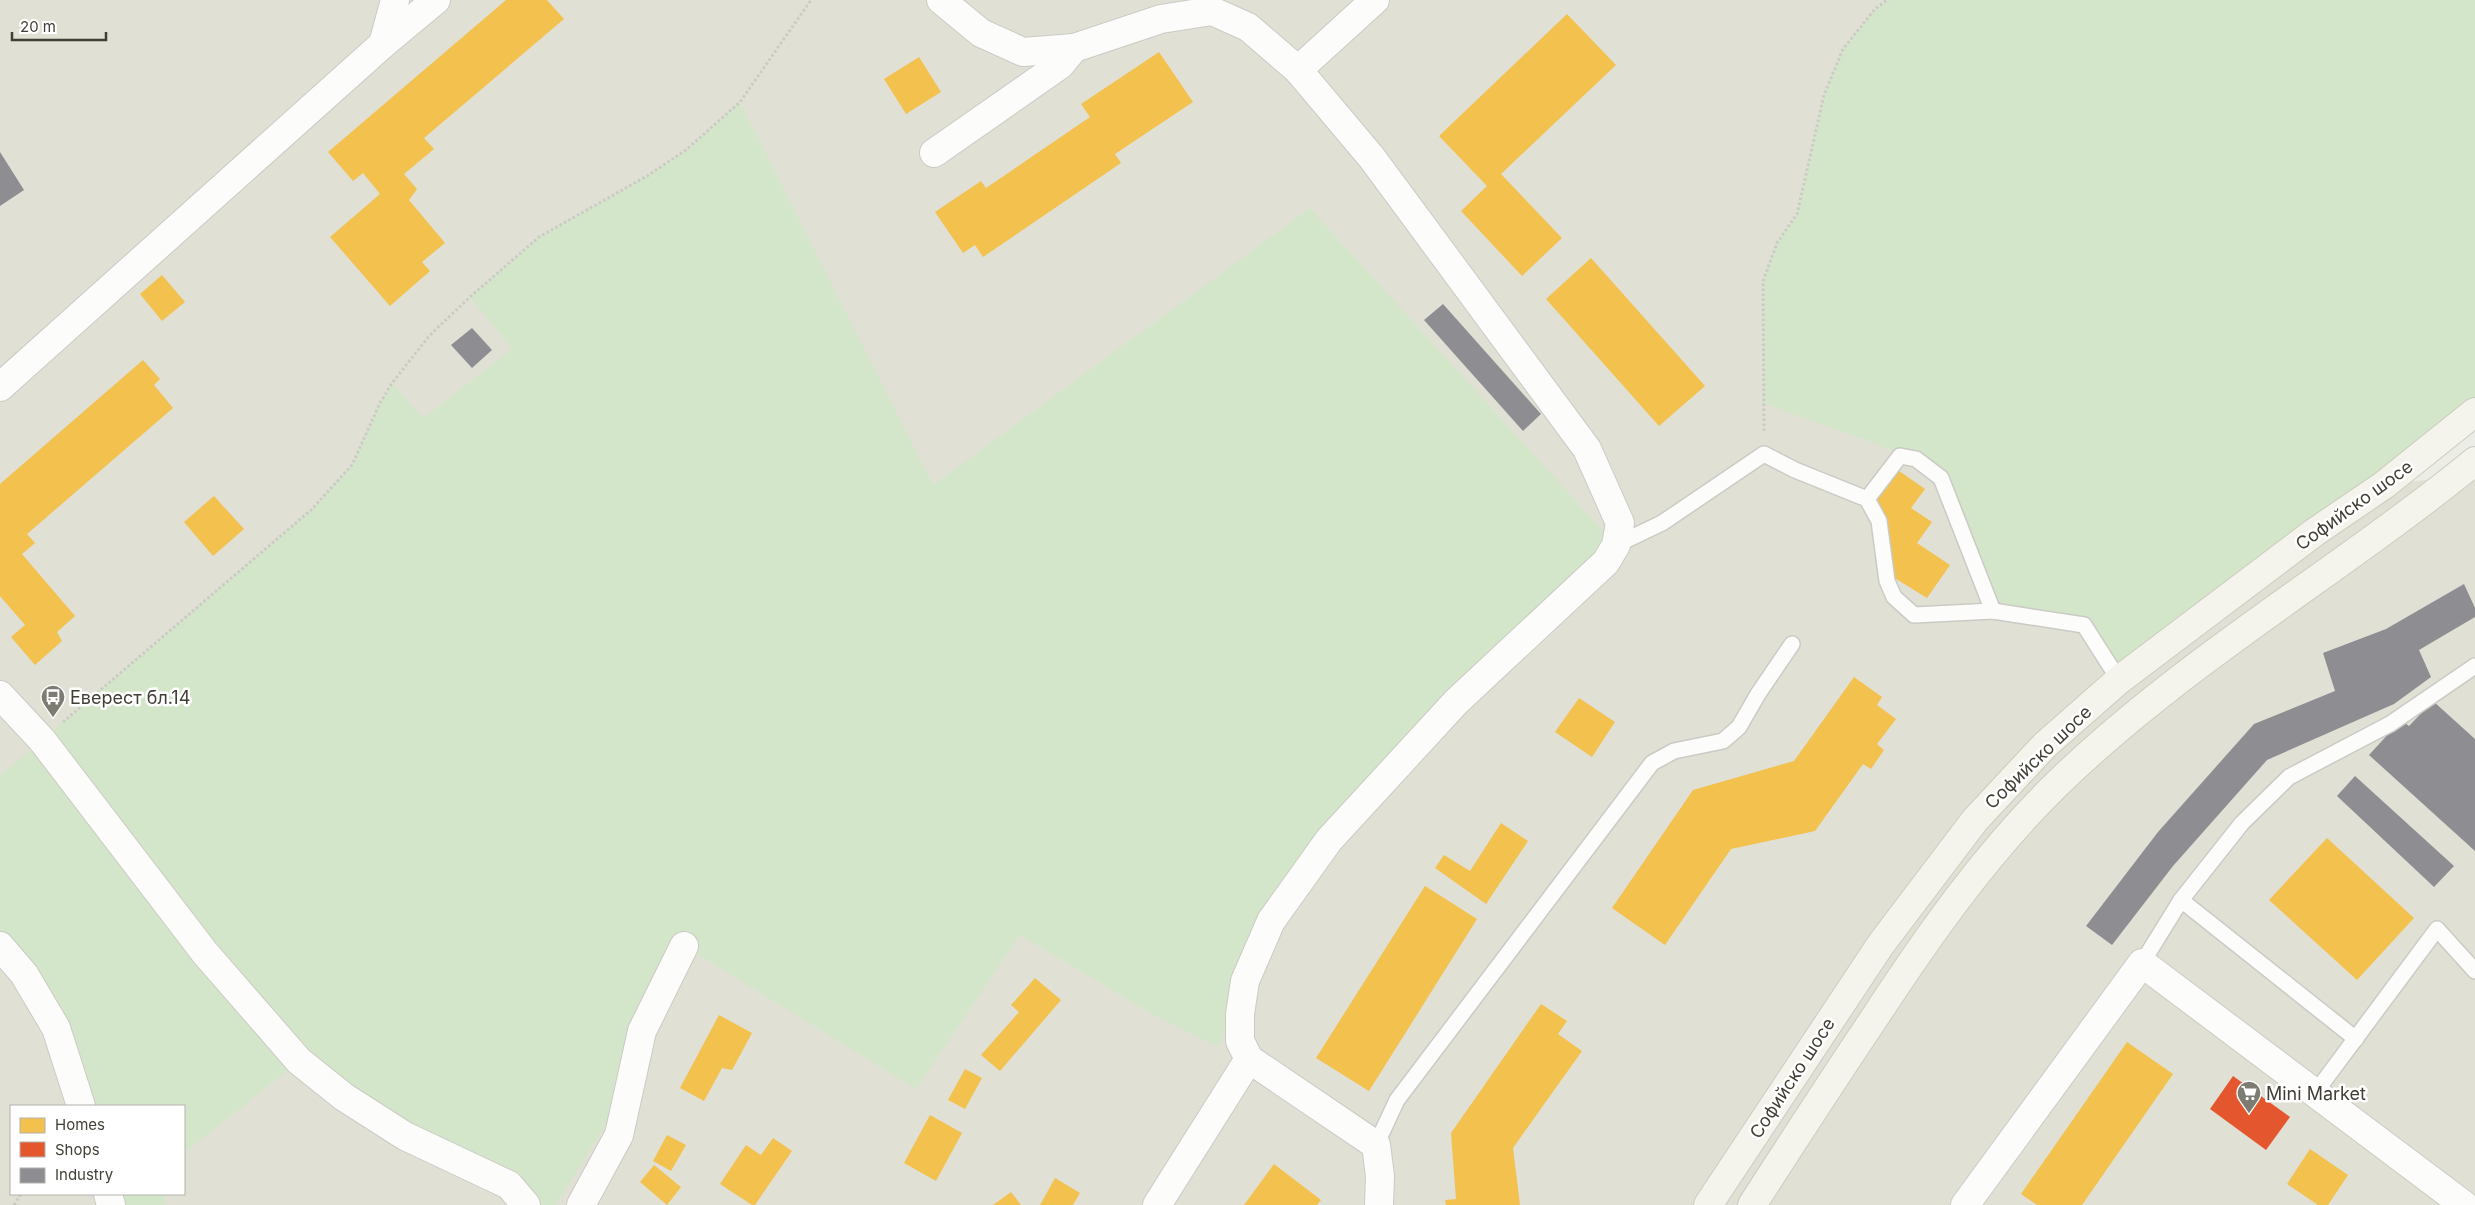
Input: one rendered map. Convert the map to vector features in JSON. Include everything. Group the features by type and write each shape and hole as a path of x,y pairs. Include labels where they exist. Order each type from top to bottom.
{"main road":[{"name":"Софийско шосе","path":"1708,1205 1880,944 1975,820 2045,745 2119,680 2315,532 2384,484 2475,412"},
{"name":"Софийско шосе","path":"1752,1205 1907,968 1971,881 2013,829 2059,782 2137,713 2211,655 2464,476 2475,461"}],"street":[{"path":"383,44 395,0"},
{"path":"0,387 383,44 436,0"},
{"path":"941,0 982,33 1022,52 1074,48 1161,19 1212,11 1248,26 1298,70 1372,158 1587,449 1620,523 1616,545 1606,562 1456,702 1330,840 1271,921 1245,981 1240,1014 1240,1041 1249,1059 1376,1144 1380,1176 1379,1205"},
{"path":"1298,70 1374,0"},
{"path":"934,153 1060,65 1074,48"},
{"path":"0,695 42,740 205,953 300,1061 344,1097 406,1136 509,1185 526,1205"},
{"path":"0,946 24,974 56,1028 82,1105"},
{"path":"581,1205 619,1135 642,1031 684,946"},
{"path":"1965,1205 2142,963 2464,1205"},
{"path":"1157,1205 1249,1059"}],"lane":[{"path":"1616,545 1662,523 1764,454 1795,470 1867,499 1880,522 1887,581 1894,597 1914,615 1993,611 2084,625 2119,680"},
{"path":"1867,499 1900,456 1916,459 1941,478 1993,611"},
{"path":"1376,1144 1398,1100 1652,763 1674,751 1723,741 1739,727 1758,694 1792,644"},
{"path":"2142,963 2181,900 2242,824 2289,777 2390,724 2475,666"},
{"path":"2181,900 2356,1039"},
{"path":"2315,1093 2437,929 2475,971"}],"path":[{"path":"42,740 311,510 352,466 380,403 392,384 430,335 470,297 539,237 647,176 686,150 740,102 810,0"},
{"path":"1764,454 1763,281 1777,243 1797,214 1824,95 1843,49 1875,9 1887,0"}],"shaded area":[{"path":"0,0 1887,0 1875,9 1824,95 1797,214 1777,243 2384,485 2475,474 2475,1205 0,1205"}],"green space":[{"path":"1887,0 2475,0 2475,412 2119,680 2084,625 1993,611 1941,478 1917,459 1763,403 1763,281 1777,243 1797,214 1824,95 1843,49 1875,9"},
{"path":"740,102 933,485 1310,208 1616,545 1329,840 1245,981 1218,1047 1152,1014 1020,935 916,1089 684,946 630,1085 556,1205 526,1205 300,1061 185,1152 185,1105 80,1105 0,946 0,776 311,510 352,465 380,403 392,383 423,418 512,349 470,297 539,237 647,176 686,150"},
{"path":"107,1195 164,1195 165,1205 110,1205"}],"building: Homes":[{"path":"506,0 547,0 564,19 424,138 434,149 404,174 417,189 409,200 445,243 422,262 430,271 390,306 330,237 380,194 363,173 353,181 328,152"},
{"path":"1567,14 1616,65 1501,174 1562,238 1522,276 1461,211 1487,186 1439,136"},
{"path":"1159,52 1193,102 1115,154 1121,163 983,257 975,245 963,253 935,212 981,181 986,188 1090,117 1081,104"},
{"path":"919,57 941,92 906,114 884,79"},
{"path":"1591,258 1705,386 1659,426 1546,299"},
{"path":"162,275 185,302 162,321 140,294"},
{"path":"143,360 160,379 154,385 173,408 27,534 35,543 22,554 75,616 57,632 62,641 35,665 11,637 25,625 0,596 0,484"},
{"path":"1899,471 1925,489 1911,508 1932,522 1917,543 1950,565 1927,598 1893,577 1886,524 1877,497"},
{"path":"214,496 244,529 213,556 184,522"},
{"path":"1854,677 1882,697 1877,705 1896,719 1877,744 1884,750 1871,769 1863,764 1815,831 1731,849 1665,945 1612,908 1693,790 1794,761"},
{"path":"1579,698 1615,722 1592,757 1555,732"},
{"path":"1501,823 1528,841 1486,904 1435,868 1444,855 1470,871"},
{"path":"2327,838 2414,918 2357,980 2269,900"},
{"path":"1425,886 1477,919 1369,1091 1316,1058"},
{"path":"1035,978 1061,1000 1000,1071 981,1055 1019,1012 1011,1005"},
{"path":"1541,1004 1567,1021 1558,1034 1582,1051 1513,1148 1520,1205 1446,1205 1445,1200 1456,1199 1451,1133"},
{"path":"719,1015 752,1033 732,1070 722,1068 704,1101 680,1088"},
{"path":"2127,1042 2173,1074 2082,1205 2037,1205 2021,1194"},
{"path":"965,1069 982,1078 965,1109 948,1100"},
{"path":"930,1115 962,1133 936,1181 904,1163"},
{"path":"667,1135 686,1145 671,1171 653,1161"},
{"path":"773,1138 792,1151 755,1205 752,1205 720,1184 746,1145 761,1155"},
{"path":"2310,1149 2348,1175 2328,1205 2318,1205 2287,1184"},
{"path":"1274,1164 1321,1200 1317,1205 1244,1205"},
{"path":"654,1165 681,1187 667,1205 640,1182"},
{"path":"1055,1178 1080,1193 1073,1205 1040,1205"},
{"path":"1011,1192 1021,1205 993,1205"}],"building: Shops":[{"path":"2233,1076 2290,1117 2266,1150 2210,1109"}],"building: Industry":[{"path":"0,152 24,190 0,206"},
{"path":"1443,304 1541,414 1523,431 1424,320"},
{"path":"472,328 492,350 472,368 451,345"},
{"path":"2464,584 2475,608 2475,617 2419,650 2431,677 2394,704 2267,760 2173,866 2112,945 2086,926 2158,832 2254,724 2335,691 2323,653 2386,629"},
{"path":"2433,701 2475,739 2475,851 2369,755 2401,720 2409,726"},
{"path":"2355,776 2454,866 2434,887 2337,796"}],"place":[{"name":"Еверест бл.14","path":"53,718"},
{"name":"Mini Market","path":"2249,1114"}]}
